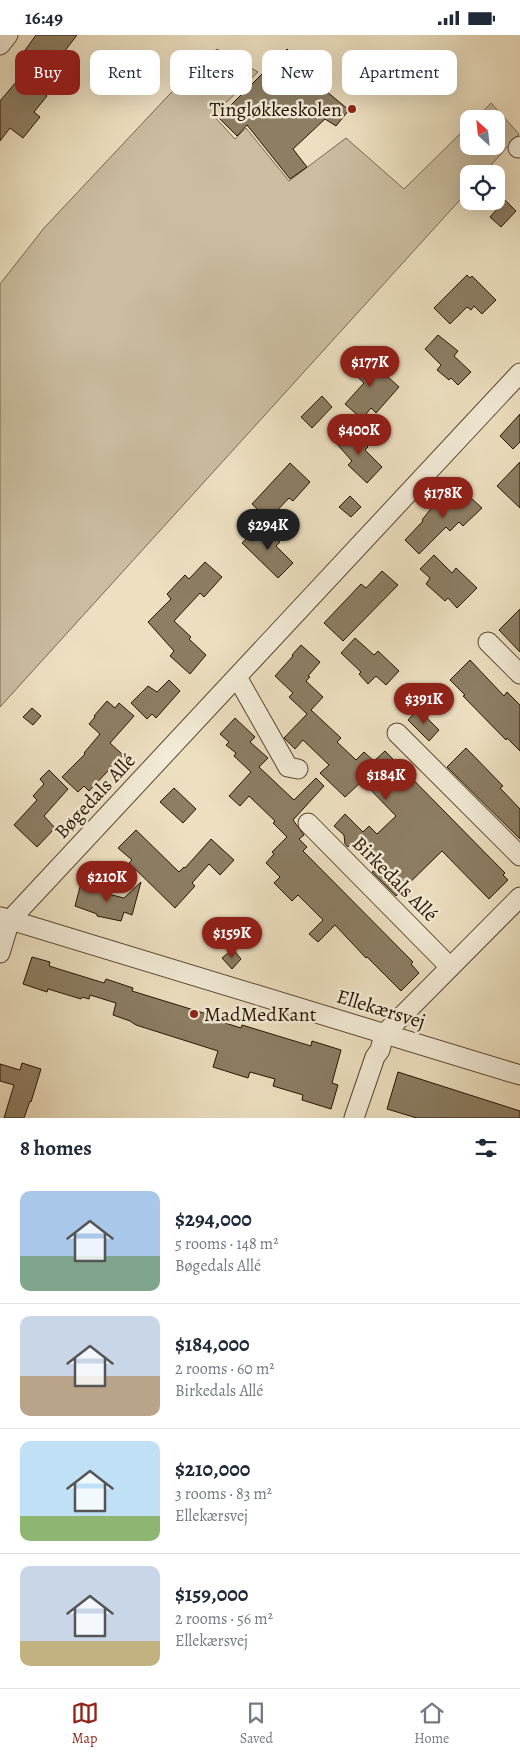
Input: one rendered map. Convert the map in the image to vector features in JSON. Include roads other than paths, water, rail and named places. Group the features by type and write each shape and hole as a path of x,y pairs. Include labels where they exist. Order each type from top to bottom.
{"street":[{"path":"0,45 8,35"},
{"name":"Bøgedals Allé","path":"0,953 5,918 237,677 520,373"},
{"path":"488,642 520,674"},
{"path":"237,677 288,767 298,769"},
{"path":"397,733 520,857"},
{"name":"Birkedals Allé","path":"308,823 450,967"},
{"path":"354,1118 375,1057 380,1050 384,1034 520,897"},
{"name":"Ellekærsvej","path":"5,918 520,1075"}],"place":[{"name":"Tingløkkeskolen","path":"352,109"},
{"name":"MadMedKant","path":"194,1014"}]}
